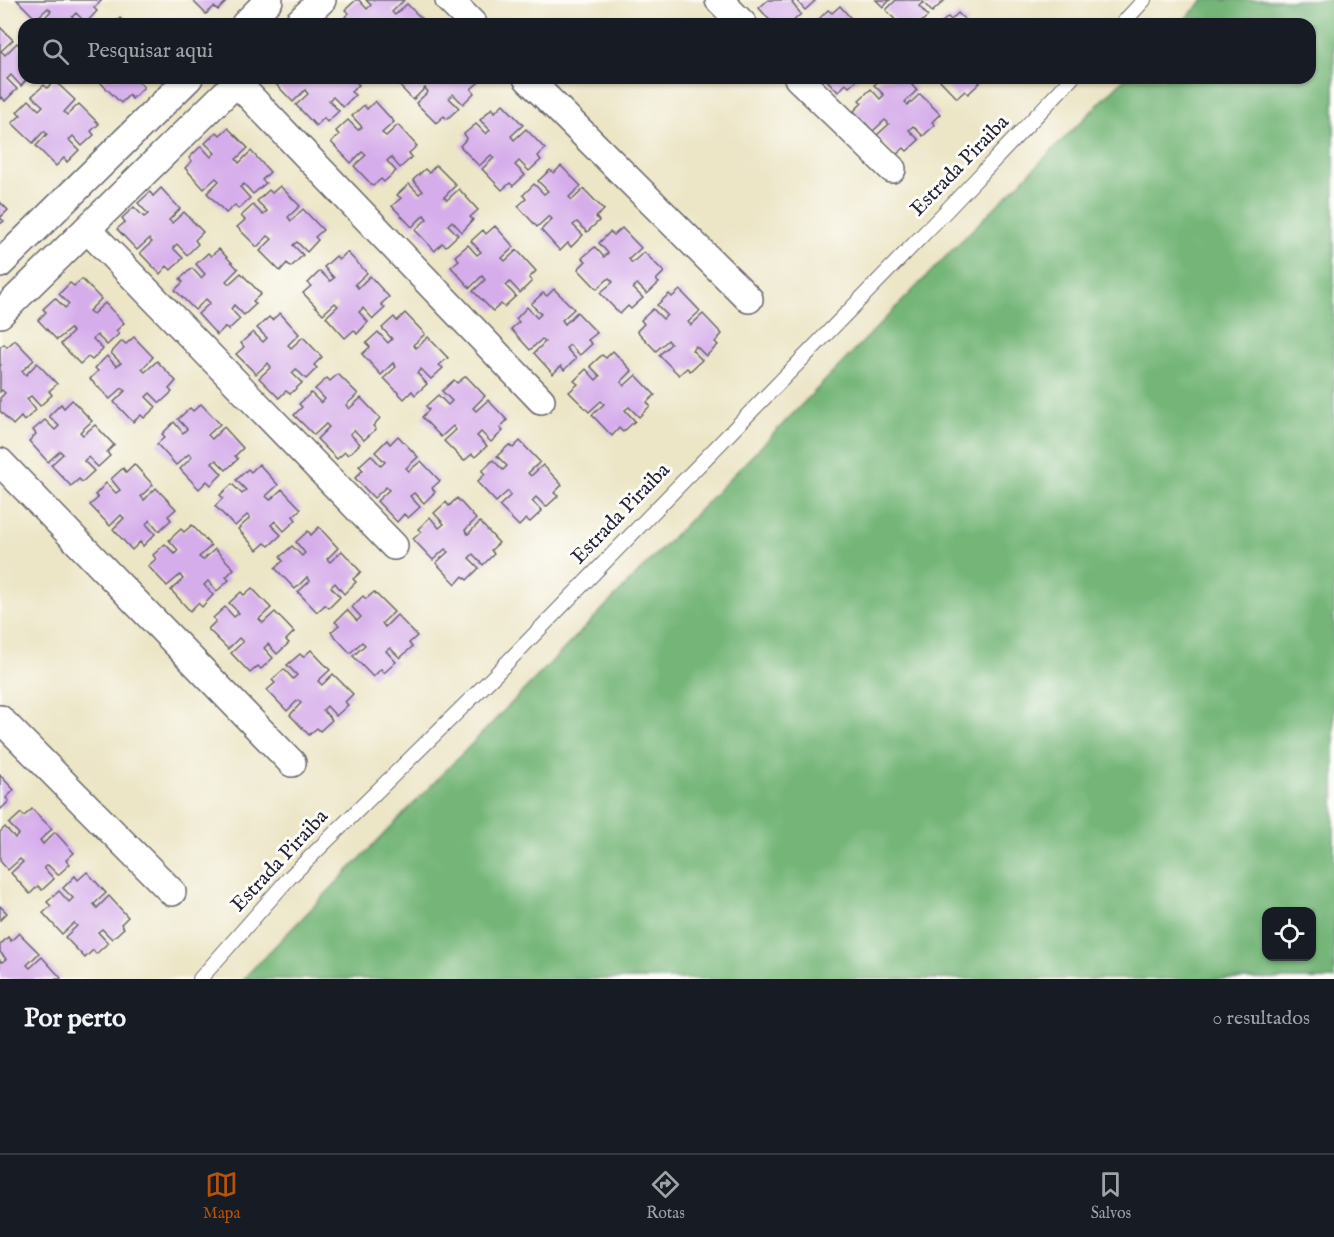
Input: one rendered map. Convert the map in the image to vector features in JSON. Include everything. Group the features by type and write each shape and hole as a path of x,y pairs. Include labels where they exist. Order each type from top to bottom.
{"street":[{"path":"251,18 269,0"},
{"path":"303,18 322,0"},
{"path":"449,0 467,18"},
{"path":"718,0 737,18"},
{"path":"0,264 183,84"},
{"path":"0,314 234,84"},
{"path":"242,84 541,400"},
{"path":"533,84 749,299"},
{"path":"804,84 892,169"},
{"path":"87,229 394,546"},
{"path":"0,462 292,763"},
{"path":"0,719 172,892"}],"lane":[{"path":"1128,18 1144,0"},
{"name":"Estrada Piraiba","path":"200,979 289,878 493,676 1066,84"}],"green space":[{"path":"1204,0 1334,0 1334,979 243,979 960,242 1119,84 1316,84 1316,18 1186,18"}],"building":[{"path":"17,0 102,0 94,8 97,11 91,18 81,18 76,13 73,18 44,18 51,11 48,8 35,18"},
{"path":"192,0 228,0 218,10 214,7 206,14"},
{"path":"356,0 359,0 367,9 371,5 366,0 404,0 392,12 395,15 407,4 421,18 344,18 349,13 345,10"},
{"path":"768,0 795,0 792,3 801,14 797,18 768,18 759,8"},
{"path":"796,0 816,0 805,10"},
{"path":"876,0 890,0 883,7"},
{"path":"896,0 945,0 932,12 923,2 919,6 928,16 926,18 893,18 886,10"},
{"path":"840,6 851,18 820,18 828,10 832,13"},
{"path":"958,13 963,18 953,18"},
{"path":"0,27 13,40 1,51 5,55 18,44 18,83 11,75 7,79 17,89 5,101 2,97 0,99"},
{"path":"52,84 58,84 75,100 64,112 67,115 79,104 99,124 91,131 94,135 82,146 73,136 69,140 79,150 67,162 64,158 56,166 36,146 47,134 44,131 33,143 12,123 21,115 17,112 29,100 39,110 43,106 32,96 44,85 47,88"},
{"path":"102,84 141,84 144,87 132,99 129,95 121,103"},
{"path":"276,84 359,85 351,92 355,95 343,107 333,97 329,100 339,111 327,122 324,118 316,126 296,105 308,94 305,90 293,102"},
{"path":"398,84 477,84 471,89 474,93 463,104 453,94 449,98 459,108 447,119 444,116 436,123 416,103 428,92 425,88 413,100"},
{"path":"831,84 846,84 838,92"},
{"path":"911,84 917,90 905,102 908,105 920,94 940,114 932,122 935,125 923,136 913,126 909,130 919,140 907,151 904,148 896,155 877,135 889,124 885,120 873,131 854,111 862,103 859,100 871,89 880,99 884,95 874,85"},
{"path":"944,84 979,84 968,94 965,91 957,98"},
{"path":"375,101 394,122 382,133 386,136 398,125 417,146 409,153 412,157 400,168 391,157 387,161 396,171 384,182 381,179 373,186 354,166 366,155 362,152 351,163 331,142 339,135 336,131 348,120 358,130 362,127 352,116 364,105 367,109"},
{"path":"503,104 523,125 511,136 514,140 526,129 545,149 538,156 541,160 529,171 519,161 515,165 525,175 513,186 510,183 502,190 482,169 494,158 491,155 479,166 460,146 467,138 464,134 476,124 486,134 490,130 480,120 492,108 495,112"},
{"path":"228,128 248,148 236,159 239,163 251,151 270,172 262,180 266,183 253,194 244,184 240,187 250,198 238,209 235,205 226,213 207,193 219,181 216,178 204,189 185,168 192,161 189,158 201,146 211,157 215,153 205,143 217,132 220,135"},
{"path":"436,165 456,185 444,197 447,200 459,189 478,210 470,217 473,220 462,232 452,221 448,225 458,235 446,246 442,243 435,251 415,230 427,219 424,215 412,227 392,206 401,198 397,195 409,184 419,194 423,191 413,180 425,169 429,173"},
{"path":"561,166 581,186 569,197 572,200 584,189 604,210 596,217 599,221 587,232 577,222 573,225 583,235 571,247 568,243 560,251 541,230 552,219 549,216 537,227 518,206 526,199 523,195 534,184 544,194 548,191 538,181 550,170 554,173"},
{"path":"280,186 300,206 288,217 291,221 303,209 323,230 315,237 318,240 307,252 297,242 293,245 303,255 291,267 287,263 280,271 260,251 272,239 268,236 257,247 237,227 245,220 241,216 253,205 263,215 267,211 257,201 269,190 272,193"},
{"path":"161,188 180,209 169,220 172,223 184,212 203,232 195,240 198,244 187,255 177,244 173,248 183,258 171,270 167,266 160,274 140,253 152,242 149,239 137,250 117,229 125,222 122,218 134,207 144,217 148,214 138,203 150,192 153,196"},
{"path":"0,202 8,210 0,218"},
{"path":"495,226 514,247 502,258 505,261 517,250 536,271 529,278 532,281 520,293 510,282 506,286 516,296 504,307 501,304 493,311 473,291 485,280 482,276 470,288 451,267 459,260 455,256 468,245 477,255 481,252 471,241 483,230 486,234"},
{"path":"622,228 641,248 629,259 632,263 644,252 664,272 656,280 659,283 647,294 637,284 633,288 643,298 631,309 628,306 620,314 600,293 613,282 609,278 597,289 578,269 586,261 582,258 595,247 604,257 608,253 599,243 610,232 614,235"},
{"path":"219,249 238,269 226,281 229,284 241,273 261,294 253,301 256,304 244,315 234,305 231,309 240,319 228,330 225,327 217,335 198,314 210,303 206,299 195,310 175,290 183,282 180,279 192,268 201,278 205,274 196,264 208,253 211,256"},
{"path":"347,252 367,273 355,284 358,288 370,276 389,297 381,304 385,308 373,319 363,308 359,312 368,322 357,334 354,330 345,338 326,317 338,306 335,303 323,314 303,293 311,286 308,283 320,271 330,281 334,278 324,267 336,256 339,260"},
{"path":"82,279 101,299 89,311 93,314 105,303 124,323 116,331 119,334 107,345 97,335 93,339 103,349 92,360 88,357 80,364 61,344 73,332 70,329 57,340 38,320 46,312 43,309 55,298 65,308 69,304 59,294 70,283 74,286"},
{"path":"554,289 574,309 562,320 565,324 577,312 597,333 588,340 592,344 580,355 570,345 566,348 576,359 564,370 561,366 553,374 534,353 545,342 542,339 530,350 511,329 519,322 516,319 527,307 537,318 541,314 531,304 543,293 547,296"},
{"path":"680,290 700,311 688,322 691,325 703,314 722,334 715,342 718,345 706,356 696,346 692,350 702,360 690,371 687,368 679,375 659,355 671,344 668,340 656,351 637,331 644,324 641,320 653,309 663,319 667,315 657,305 669,294 672,297"},
{"path":"280,313 299,334 288,345 291,348 303,337 322,357 314,365 317,368 306,379 296,369 292,373 302,383 290,394 286,391 279,398 259,378 271,367 268,363 256,374 236,354 244,347 241,343 253,332 263,342 267,338 257,328 269,317 272,320"},
{"path":"405,313 425,334 413,345 416,348 428,337 448,358 439,365 443,368 431,379 421,369 417,373 427,384 415,395 412,391 404,399 384,378 396,367 393,363 381,375 362,354 370,347 366,343 378,332 388,343 392,339 382,328 394,317 397,321"},
{"path":"134,337 153,357 142,369 145,372 157,361 176,381 169,389 172,392 160,403 150,393 146,397 156,407 144,418 141,415 133,422 114,402 125,391 122,388 110,399 90,379 98,371 95,368 107,356 116,366 121,363 111,353 122,341 126,344"},
{"path":"15,340 34,360 22,371 26,375 37,363 57,384 49,391 52,395 40,406 31,396 27,399 36,410 24,421 21,417 13,425 0,411 0,398 5,393 2,390 0,392 0,347 4,344 7,347"},
{"path":"613,351 632,371 621,382 624,386 636,375 655,395 647,402 650,406 639,417 629,407 625,410 635,421 623,432 619,428 612,436 592,415 604,404 601,401 589,412 569,392 578,384 574,381 586,369 596,380 600,376 590,366 602,355 606,358"},
{"path":"338,374 358,394 346,405 349,409 361,398 380,418 373,426 376,429 364,440 354,430 350,434 360,444 348,455 345,452 337,459 317,439 329,427 326,424 314,435 294,415 302,407 299,404 311,393 321,403 325,399 315,389 327,378 330,381"},
{"path":"466,376 485,396 473,408 476,411 488,400 507,420 500,428 503,431 491,442 481,432 477,436 487,446 475,457 472,454 464,461 444,441 456,430 453,426 441,437 422,417 429,410 426,406 438,395 448,405 452,401 442,391 454,380 457,383"},
{"path":"72,400 92,421 80,432 83,435 95,425 114,445 107,452 110,456 98,467 88,457 84,461 94,471 82,482 79,479 71,486 51,465 63,454 60,451 48,462 29,441 36,434 33,430 45,420 55,430 59,426 49,416 61,404 64,408"},
{"path":"201,404 220,424 208,435 212,439 224,427 243,448 235,456 238,459 226,470 216,460 212,463 222,474 211,485 207,481 199,489 180,469 192,457 189,454 176,465 157,444 165,437 162,434 174,422 183,433 187,429 178,419 190,408 193,411"},
{"path":"398,436 418,457 406,468 409,471 421,461 440,481 432,488 435,492 424,503 414,493 410,496 420,507 408,518 404,514 397,522 377,501 389,490 386,487 374,498 355,478 363,470 359,466 371,455 381,466 385,462 375,452 387,440 390,444"},
{"path":"520,441 540,462 528,473 531,476 543,465 562,485 554,493 558,496 546,507 536,497 532,501 542,511 530,522 526,519 519,526 499,506 511,495 508,491 496,502 477,482 485,474 482,471 493,460 503,470 507,466 497,456 509,445 513,448"},
{"path":"134,464 153,485 141,496 144,500 156,488 176,509 168,516 171,520 159,531 150,520 146,524 155,534 143,546 140,542 132,550 113,529 124,518 121,515 110,526 90,505 98,498 95,495 106,483 116,493 120,490 111,479 123,468 126,472"},
{"path":"259,464 278,485 266,496 270,500 282,489 301,509 293,516 296,520 284,531 275,521 271,525 281,535 269,546 265,543 257,550 238,529 250,518 247,515 235,526 215,506 223,498 220,495 232,484 242,494 246,490 236,480 248,469 251,472"},
{"path":"457,498 476,519 465,530 468,534 480,522 499,543 491,550 494,554 483,565 473,554 469,558 479,568 467,580 463,576 456,584 436,563 448,552 445,549 433,560 413,539 421,532 418,529 430,517 439,528 444,524 434,513 446,502 449,506"},
{"path":"192,525 211,546 199,557 203,560 215,549 234,569 226,577 229,580 217,591 208,581 204,585 213,595 202,607 198,603 190,611 171,590 183,579 180,575 167,586 148,566 156,559 153,555 165,544 175,554 178,550 169,540 181,529 184,532"},
{"path":"319,527 338,548 327,559 330,562 342,551 361,572 353,579 356,582 344,594 335,583 331,587 340,597 329,608 325,605 317,612 298,592 310,581 307,577 295,589 275,568 283,561 280,557 292,546 302,556 305,553 296,542 308,531 311,535"},
{"path":"252,588 271,608 259,619 263,623 275,612 294,632 286,640 289,643 277,654 268,644 264,648 273,658 261,669 258,666 250,673 231,653 243,642 239,638 228,649 208,629 216,621 213,618 225,607 234,617 239,613 229,603 241,592 244,595"},
{"path":"374,592 394,612 382,623 385,627 397,615 417,636 409,643 412,647 400,658 390,648 386,651 396,662 384,673 381,669 373,677 353,656 365,645 362,642 350,653 331,632 339,625 335,622 347,610 357,621 361,617 352,607 363,596 366,599"},
{"path":"311,650 330,670 318,681 322,685 333,674 353,694 345,702 348,705 336,716 327,706 323,710 332,720 320,731 317,728 309,735 290,715 301,703 298,700 287,711 267,690 275,683 272,680 284,669 293,679 297,675 287,665 300,654 303,657"},
{"path":"0,775 14,790 6,798 9,801 0,810"},
{"path":"32,809 52,829 40,840 43,844 55,832 74,853 66,860 70,864 58,875 48,865 44,868 54,879 42,890 38,886 30,894 11,873 23,862 20,859 8,870 0,861 0,832 5,827 15,838 19,834 9,824 21,813 24,816"},
{"path":"87,872 106,893 94,904 97,908 109,896 128,917 121,924 124,928 112,939 102,929 98,932 108,943 96,954 93,950 85,958 65,937 77,926 74,923 62,934 43,913 51,906 47,902 59,891 69,902 73,898 63,888 75,876 78,880"},
{"path":"0,906 7,913 0,920"},
{"path":"19,933 39,953 27,965 30,968 42,957 60,979 0,979 0,960 2,962 6,959 0,952 0,945 8,937 11,941"}]}
